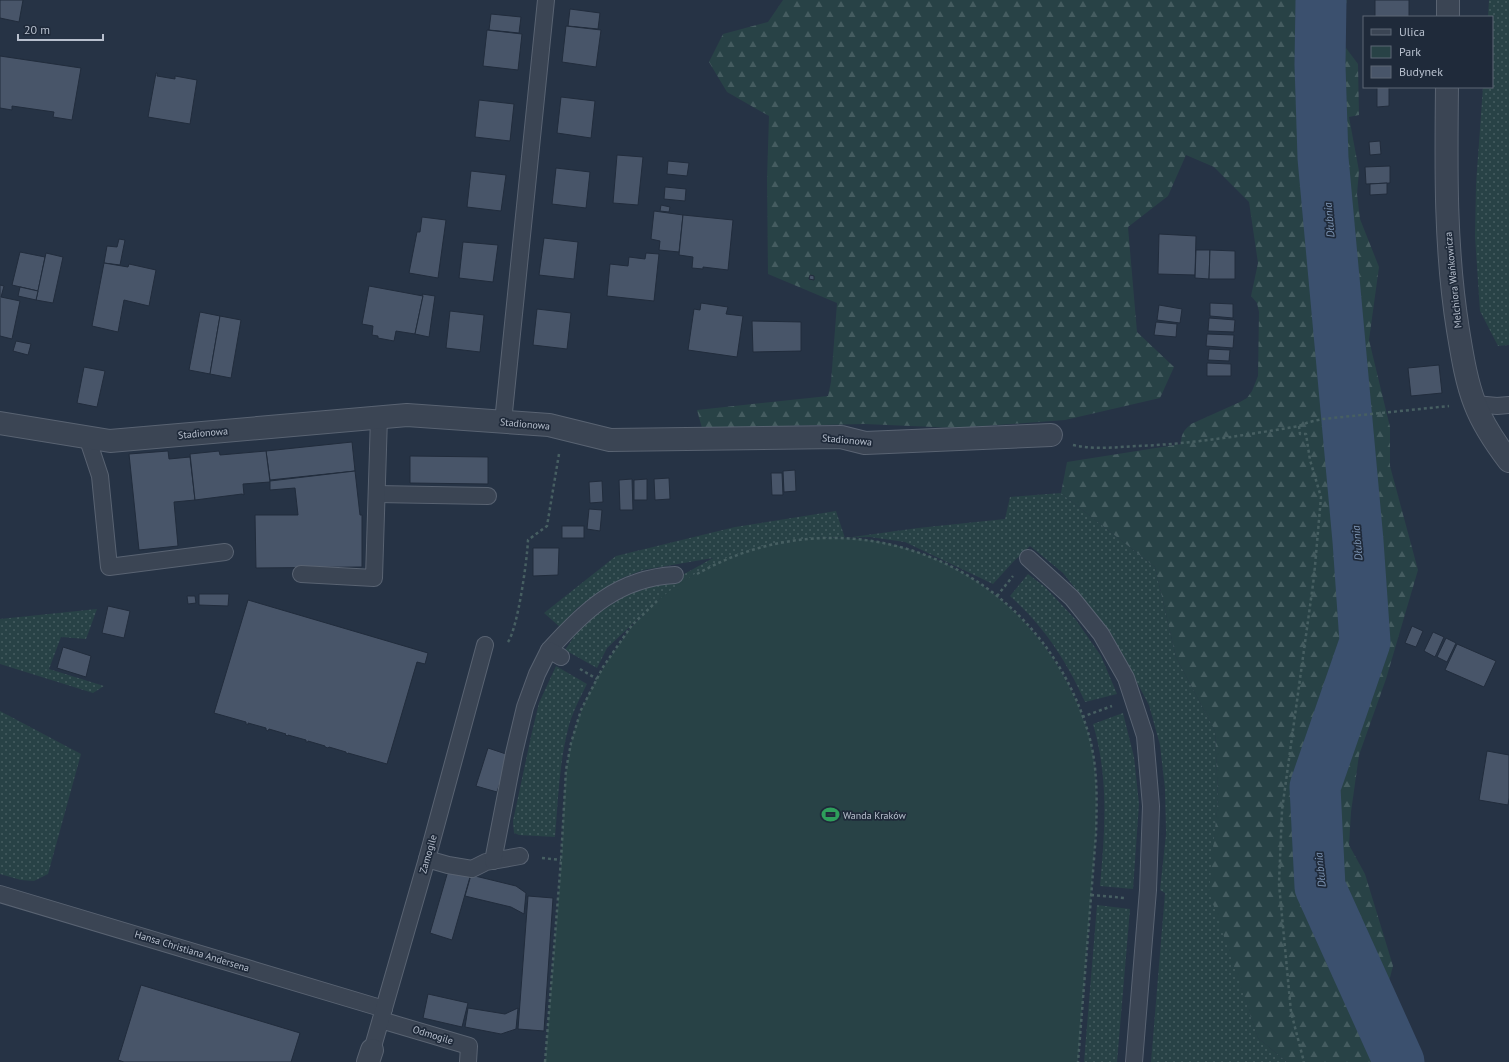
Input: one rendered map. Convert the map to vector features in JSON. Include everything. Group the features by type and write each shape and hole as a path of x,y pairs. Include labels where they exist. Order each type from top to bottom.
{"street":[{"path":"1448,0 1448,16"},
{"name":"Melchiora Wańkowicza","path":"1447,88 1446,196 1451,280 1461,348 1474,404 1497,445 1509,462"},
{"name":"Stadionowa","path":"0,423 110,441 407,415 549,425 610,440 841,437 865,443 1051,435"}],"lane":[{"path":"503,422 546,0"},
{"path":"1474,404 1497,406 1509,405"},
{"path":"301,574 374,578 379,417"},
{"path":"87,437 100,476 109,567 225,552"},
{"path":"377,494 488,496"},
{"path":"1028,558 1072,598 1101,634 1126,678 1145,736 1151,806 1149,867 1134,1062"},
{"path":"493,861 514,753 525,707 536,674 555,654 584,613 609,595 632,583 657,576 675,575"},
{"name":"Zamogile","path":"370,1056 427,859 485,645"},
{"path":"427,859 448,865 472,869 486,862 520,856"},
{"name":"Hansa Christiana Andersena","path":"0,894 382,1014"},
{"name":"Odmogile","path":"382,1014 469,1046 468,1062"}],"path":[{"path":"1051,435 1070,444 1090,448 1122,447 1210,440 1299,426 1323,419 1451,405"},
{"path":"1299,426 1300,434 1306,434 1310,460 1321,497 1314,577 1282,810 1278,884 1291,1012 1304,1062"},
{"path":"485,645 508,642 515,622 526,568 528,540 547,526 564,428"},
{"path":"695,575 713,565 744,552 768,545 809,538 845,538 876,541 908,549 934,558 972,578 997,596 1024,620 1044,644 1061,671 1077,702 1088,733 1094,760 1098,796 1078,1062"},
{"path":"997,596 1016,573"},
{"path":"545,1062 561,860 566,770 571,743 582,710 603,666 632,625 662,597"},
{"path":"592,676 597,679"},
{"path":"1082,717 1114,705"},
{"path":"553,859 561,860"},
{"path":"1091,895 1131,898"}],"green space":[{"path":"783,0 1347,0 1342,18 1343,44 1358,64 1359,115 1349,117 1359,171 1357,194 1360,219 1379,267 1369,340 1390,427 1390,466 1418,570 1386,679 1359,755 1351,812 1349,845 1365,874 1393,966 1387,989 1376,1012 1374,1036 1390,1056 1400,1062 1287,1062 1258,1038 1209,892 1218,798 1215,731 1176,657 1155,567 1061,493 1067,462 1181,444 1183,432 1191,424 1240,402 1247,398 1252,391 1258,376 1259,312 1257,303 1251,296 1258,263 1249,202 1214,167 1186,155 1168,196 1128,227 1137,332 1174,367 1160,398 1065,420 957,428 864,424 702,428 697,410 828,396 831,382 837,303 768,274 767,179 769,116 727,92 709,62 723,34 768,22"},
{"path":"1489,0 1509,0 1509,345 1498,346 1480,311 1475,236 1476,184 1483,88 1493,88 1493,16 1488,16"},
{"path":"1061,493 1155,567 1176,657 1215,731 1218,798 1210,892 1258,1038 1287,1062 1151,1062 1165,893 1160,890 1166,834 1165,789 1160,745 1149,705 1111,634 1063,573 1030,546 993,584 905,542 870,537 850,537 1005,519 1010,497"},
{"path":"836,511 845,537 809,538 768,545 743,552 657,601 607,648 597,668 565,650 575,635 592,617 641,587 668,583 713,558 643,570 622,578 577,608 560,627 544,613 616,556 735,527"},
{"name":"Wanda Kraków","path":"809,538 868,540 913,550 948,565 980,584 1009,606 1034,633 1056,663 1074,696 1091,744 1094,757 1097,795 1096,834 1078,1062 545,1062 568,758 574,730 596,680 631,627 657,601 684,581 714,564 745,551"},
{"path":"1028,574 1045,587 1076,620 1101,656 1117,694 1085,702 1054,645 1034,620 1010,596"},
{"path":"97,609 86,639 61,637 49,669 104,686 93,693 0,664 0,619"},
{"path":"556,666 587,684 576,706 565,742 559,783 555,837 519,835 514,833 513,821 532,732 539,703"},
{"path":"0,711 81,754 48,874 34,881 21,880 0,874"},
{"path":"1123,713 1134,757 1139,804 1133,889 1100,886 1104,825 1104,784 1102,764 1093,724"},
{"path":"1097,905 1130,909 1117,1062 1084,1062"}],"building":[{"path":"0,0 23,0 19,22 0,18"},
{"path":"1375,0 1409,0 1409,16 1375,16"},
{"path":"570,9 600,13 598,29 568,26"},
{"path":"491,14 521,17 519,33 489,30"},
{"path":"566,26 601,30 596,67 562,62"},
{"path":"487,30 522,34 518,70 483,66"},
{"path":"0,56 81,68 72,120 53,117 54,112 12,106 12,110 0,108"},
{"path":"156,73 157,76 175,79 175,76 197,80 190,124 148,117"},
{"path":"1377,88 1389,88 1389,106 1377,107"},
{"path":"561,97 595,101 591,138 557,133"},
{"path":"479,100 514,104 510,141 475,137"},
{"path":"1380,141 1381,154 1370,155 1369,142"},
{"path":"617,155 643,157 638,205 613,203"},
{"path":"668,161 689,163 687,176 667,174"},
{"path":"1390,166 1390,183 1366,184 1365,167"},
{"path":"556,168 590,172 586,208 552,204"},
{"path":"471,171 506,175 501,211 467,207"},
{"path":"1387,183 1387,194 1370,195 1370,184"},
{"path":"665,187 686,189 685,201 664,199"},
{"path":"661,205 670,207 669,212 660,211"},
{"path":"654,211 683,215 679,252 659,250 660,241 651,239"},
{"path":"683,215 733,220 728,270 703,267 703,269 692,268 693,257 679,255"},
{"path":"422,217 446,220 438,278 409,273 417,232 420,232"},
{"path":"1159,234 1196,236 1195,275 1158,274"},
{"path":"544,238 578,242 574,279 539,275"},
{"path":"119,239 125,240 120,265 104,263 107,246 117,247"},
{"path":"463,242 498,245 493,282 459,278"},
{"path":"1196,250 1210,250 1209,279 1195,278"},
{"path":"1210,250 1235,251 1235,279 1209,279"},
{"path":"20,252 45,257 38,291 12,285"},
{"path":"46,253 63,257 53,303 36,300"},
{"path":"646,253 659,254 654,301 607,296 610,264 628,266 629,257 645,259"},
{"path":"104,263 128,267 129,264 156,270 149,306 124,300 118,332 92,326"},
{"path":"810,275 814,276 814,280 809,279"},
{"path":"0,285 4,286 1,297 20,301 12,339 0,336"},
{"path":"369,286 423,296 415,334 396,331 394,341 378,338 378,336 372,335 373,326 362,324"},
{"path":"20,287 38,291 36,300 18,296"},
{"path":"422,294 435,296 429,337 415,334 423,296"},
{"path":"701,303 728,307 726,314 743,316 737,357 688,350 694,309 700,310"},
{"path":"1210,303 1233,304 1233,318 1210,316"},
{"path":"1159,305 1182,309 1180,323 1157,320"},
{"path":"537,309 571,313 567,349 533,345"},
{"path":"450,311 484,315 480,352 446,348"},
{"path":"200,312 220,316 210,374 189,370"},
{"path":"220,316 241,320 231,378 210,374"},
{"path":"1209,318 1235,320 1234,332 1208,331"},
{"path":"752,321 801,322 801,351 753,352"},
{"path":"1156,322 1177,324 1176,337 1154,335"},
{"path":"1207,334 1234,335 1233,348 1206,346"},
{"path":"16,341 31,344 28,355 13,351"},
{"path":"1209,349 1230,350 1229,361 1208,360"},
{"path":"1207,363 1231,364 1231,376 1207,376"},
{"path":"1439,365 1442,393 1411,396 1408,368"},
{"path":"84,367 105,371 97,407 77,403"},
{"path":"352,442 355,471 270,480 266,451"},
{"path":"168,451 169,459 190,457 195,500 174,502 178,546 139,550 129,454"},
{"path":"219,451 220,455 266,451 270,482 243,484 244,495 195,500 190,454"},
{"path":"410,456 488,457 488,484 410,483"},
{"path":"795,470 796,491 784,492 783,471"},
{"path":"355,471 360,515 362,515 362,567 256,568 255,515 298,515 295,488 270,490 270,481"},
{"path":"771,473 782,473 783,495 772,495"},
{"path":"669,478 670,499 655,500 654,479"},
{"path":"632,479 633,510 620,510 619,480"},
{"path":"647,479 647,500 634,500 634,480"},
{"path":"602,481 603,502 590,503 589,482"},
{"path":"589,509 602,510 600,531 587,529"},
{"path":"562,526 584,526 584,538 562,538"},
{"path":"533,548 559,548 558,575 533,576"},
{"path":"199,594 229,594 228,606 199,605"},
{"path":"187,596 195,596 196,603 188,604"},
{"path":"248,600 428,653 425,664 417,662 387,764 348,754 346,752 308,741 306,742 306,740 288,736 269,729 268,731 266,728 248,723 248,725 246,722 214,713"},
{"path":"108,606 130,611 124,638 102,633"},
{"path":"1412,626 1423,631 1416,647 1405,643"},
{"path":"1433,632 1444,637 1435,657 1424,651"},
{"path":"1446,638 1456,643 1447,662 1437,657"},
{"path":"1457,644 1496,661 1484,687 1445,670"},
{"path":"63,647 91,656 86,677 57,668"},
{"path":"488,748 509,755 497,792 476,786"},
{"path":"1487,751 1509,755 1508,805 1479,800"},
{"path":"448,871 470,877 452,940 430,933"},
{"path":"471,875 516,886 526,893 524,914 511,907 465,896"},
{"path":"528,896 553,898 544,1031 518,1029"},
{"path":"141,985 300,1033 291,1062 124,1062 118,1060"},
{"path":"428,994 468,1003 462,1027 423,1018"},
{"path":"468,1008 505,1014 518,1008 516,1029 501,1034 465,1027"}],"waterway":[{"name":"Dłubnia","path":"1321,0 1320,65 1323,158 1358,541 1365,642 1315,787 1320,887 1399,1062"}],"place":[{"name":"Wanda Kraków","path":"830,815"}]}
